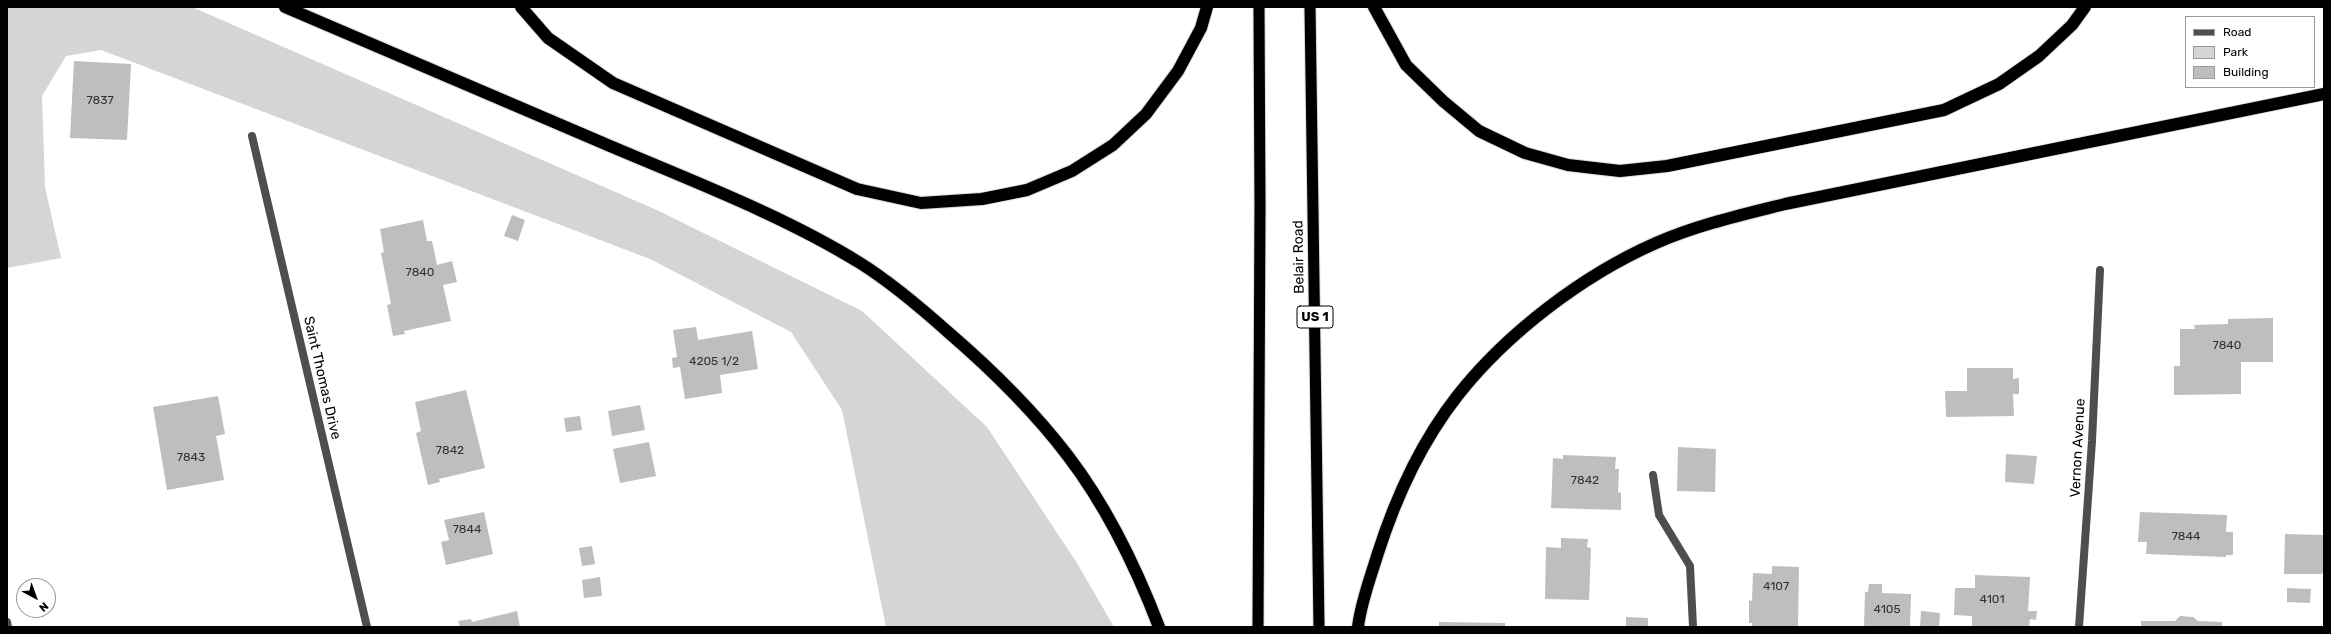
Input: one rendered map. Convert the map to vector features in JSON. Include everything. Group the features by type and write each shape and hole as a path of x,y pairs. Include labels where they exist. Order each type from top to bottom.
{"highway":[{"path":"285,7 799,229 861,263 915,303 965,347 1013,392 1068,456 1107,516 1144,586 1159,627"},
{"path":"521,7 548,38 614,83 857,189 921,203 982,199 1027,190 1072,171 1113,145 1146,114 1178,71 1201,28 1207,7"},
{"path":"1258,627 1260,205 1259,7"},
{"name":"Belair Road","path":"1310,7 1319,627"},
{"path":"1374,7 1406,65 1443,101 1479,131 1525,153 1568,165 1620,171 1667,166 1944,110 1999,84 2039,56 2072,25 2085,7"},
{"path":"1358,627 1360,610 1386,528 1419,454 1458,396 1503,346 1551,306 1604,270 1656,243 1707,224 1785,204 2324,94"}],"street":[{"name":"Saint Thomas Drive","path":"252,136 367,627"},
{"name":"Vernon Avenue","path":"2079,627 2092,441 2100,270"},
{"path":"1653,475 1659,516 1690,566 1693,627"},
{"path":"7,622 8,627"}],"green space":[{"path":"7,7 192,7 659,211 862,311 987,427 1077,563 1114,627 886,627 842,410 791,332 650,259 101,50 66,56 42,96 45,187 61,258 7,268"}],"building":[{"path":"74,61 131,64 127,140 70,138"},
{"path":"512,215 525,220 518,241 504,236"},
{"path":"423,220 427,241 432,241 437,265 452,261 457,282 443,285 451,321 404,331 405,334 393,336 387,305 391,304 381,253 384,252 380,229"},
{"path":"2273,318 2273,362 2241,362 2241,394 2174,395 2174,366 2180,366 2180,329 2195,329 2194,325 2228,324 2228,319"},
{"path":"696,327 698,340 752,331 758,369 720,375 722,393 685,399 680,367 673,368 672,358 677,357 673,330"},
{"path":"1967,368 2013,368 2013,379 2019,378 2019,394 2013,394 2014,416 1946,417 1945,391 1967,391"},
{"path":"466,390 485,468 439,479 440,482 428,485 416,433 421,431 415,402"},
{"path":"218,396 225,434 216,436 224,480 167,490 153,407"},
{"path":"640,405 645,430 612,436 608,411"},
{"path":"580,416 582,430 566,432 564,418"},
{"path":"649,442 656,476 620,483 613,449"},
{"path":"1678,447 1716,449 1715,492 1677,491"},
{"path":"2006,454 2037,456 2034,484 2005,482"},
{"path":"1563,455 1616,457 1615,469 1619,469 1618,492 1621,493 1621,510 1551,508 1553,458 1563,459"},
{"path":"484,512 493,554 446,565 441,542 449,540 444,520"},
{"path":"2140,512 2227,515 2226,532 2233,532 2233,555 2226,555 2226,557 2146,554 2147,542 2138,542"},
{"path":"2285,534 2323,535 2324,572 2321,574 2284,574"},
{"path":"1561,538 1588,539 1587,547 1591,548 1589,600 1545,599 1546,547 1561,548"},
{"path":"592,546 595,564 582,566 579,548"},
{"path":"1772,566 1799,567 1798,627 1752,627 1752,623 1749,623 1749,600 1752,601 1753,573 1772,574"},
{"path":"1975,575 2030,577 2028,611 2037,611 2036,620 2030,619 2029,627 1972,627 1972,616 1954,615 1955,588 1975,588"},
{"path":"600,577 602,596 584,598 582,580"},
{"path":"1869,584 1882,584 1882,593 1911,594 1910,627 1864,627 1865,592 1868,592"},
{"path":"2287,588 2311,589 2310,603 2287,602"},
{"path":"517,611 520,627 460,627 458,621 471,619 472,622"},
{"path":"1921,611 1940,613 1939,627 1920,627"},
{"path":"2180,616 2193,617 2198,621 2222,622 2222,627 2141,627 2141,621 2175,621"},
{"path":"1626,617 1648,618 1648,627 1626,627"},
{"path":"1439,622 1505,623 1505,627 1439,627"}]}
